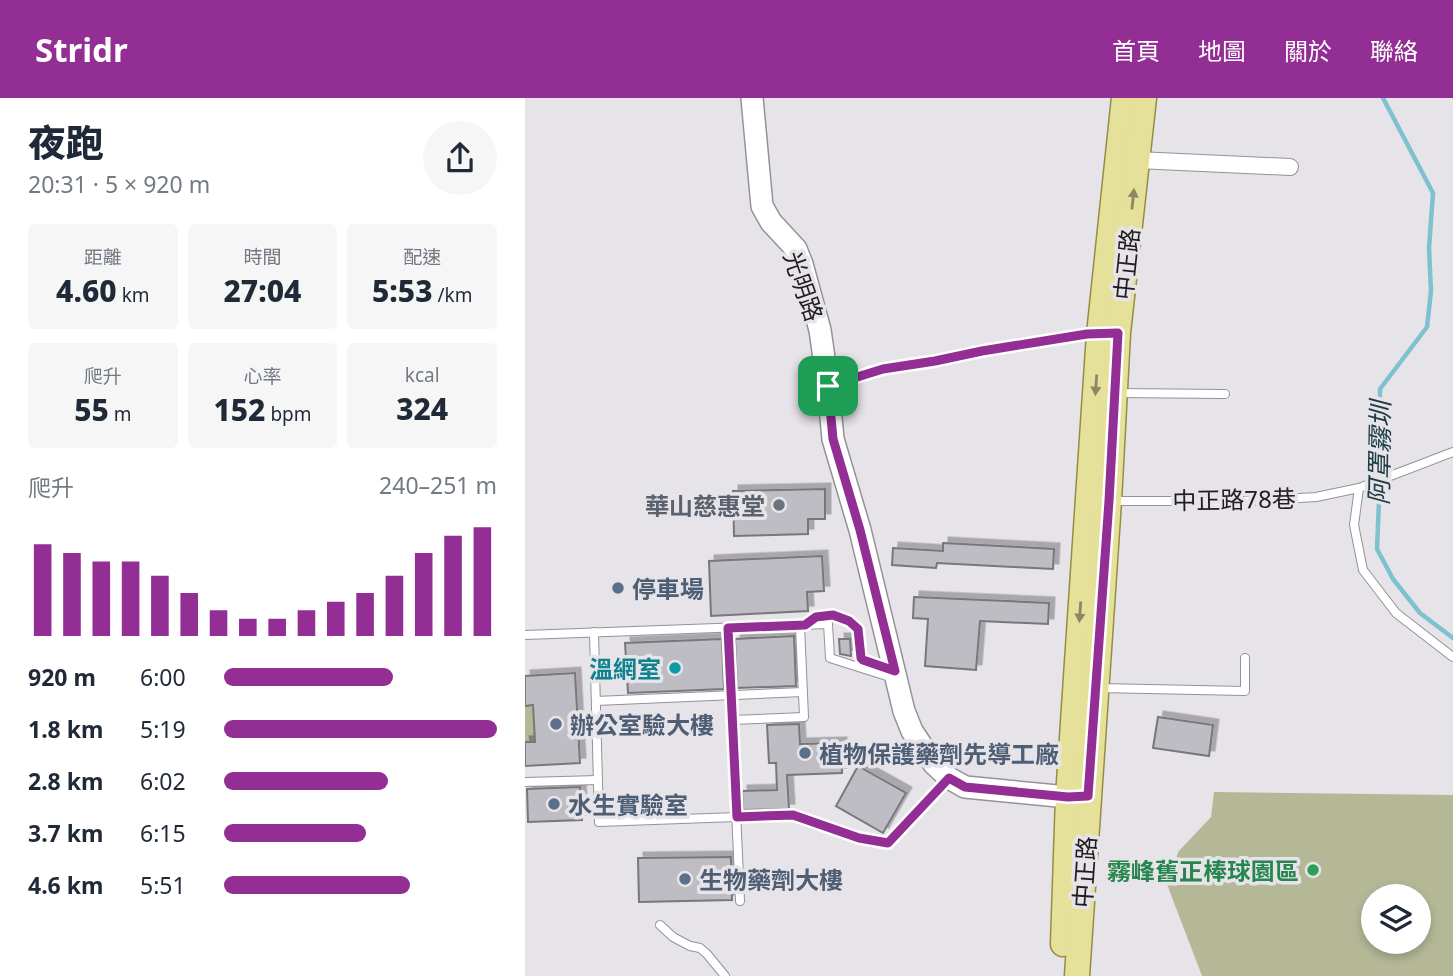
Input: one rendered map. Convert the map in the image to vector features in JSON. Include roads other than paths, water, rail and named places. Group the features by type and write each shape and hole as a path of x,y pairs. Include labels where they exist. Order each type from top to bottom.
{"main road":[{"name":"中正路","path":"1061,976 1078,797 1124,98"},
{"name":"中正路","path":"1077,976 1078,797 1096,688 1109,501 1114,393 1109,334 1137,160 1144,98"}],"street":[{"name":"光明路","path":"752,98 762,206 771,222 796,249 802,264 820,330 833,439 860,530 904,711 912,731 934,764 949,778"},
{"path":"1137,160 1290,167"},
{"path":"949,778 965,787 1078,797"}],"lane":[{"path":"828,386 883,369 1074,335 1109,334"},
{"path":"1114,393 1225,394"},
{"name":"中正路78巷","path":"1109,501 1316,497 1359,488 1453,452"},
{"path":"1359,488 1354,525 1363,569 1396,612 1453,657"},
{"path":"802,625 824,615 833,615 849,621 858,629 861,658 896,675"},
{"path":"525,634 828,624 830,658 896,675"},
{"path":"732,720 804,717 802,625"},
{"path":"728,628 740,901"},
{"path":"594,632 599,822 793,815 859,838 888,843 949,778"},
{"path":"1096,688 1245,691 1245,658"},
{"path":"596,701 803,692"},
{"path":"525,782 598,780"},
{"path":"660,925 673,937 700,948 725,976"}],"waterway":[{"name":"阿罩霧圳","path":"1383,98 1433,193 1429,248 1431,291 1427,327 1380,389 1377,549 1393,579 1420,613 1453,638"}],"place":[{"name":"華山慈惠堂","path":"779,505"},
{"name":"停車場","path":"618,588"},
{"name":"溫網室","path":"675,668"},
{"name":"辦公室驗大樓","path":"556,724"},
{"name":"植物保護藥劑先導工廠","path":"805,753"},
{"name":"水生實驗室","path":"554,804"},
{"name":"霧峰舊正棒球園區","path":"1313,870"},
{"name":"生物藥劑大樓","path":"685,879"}]}
